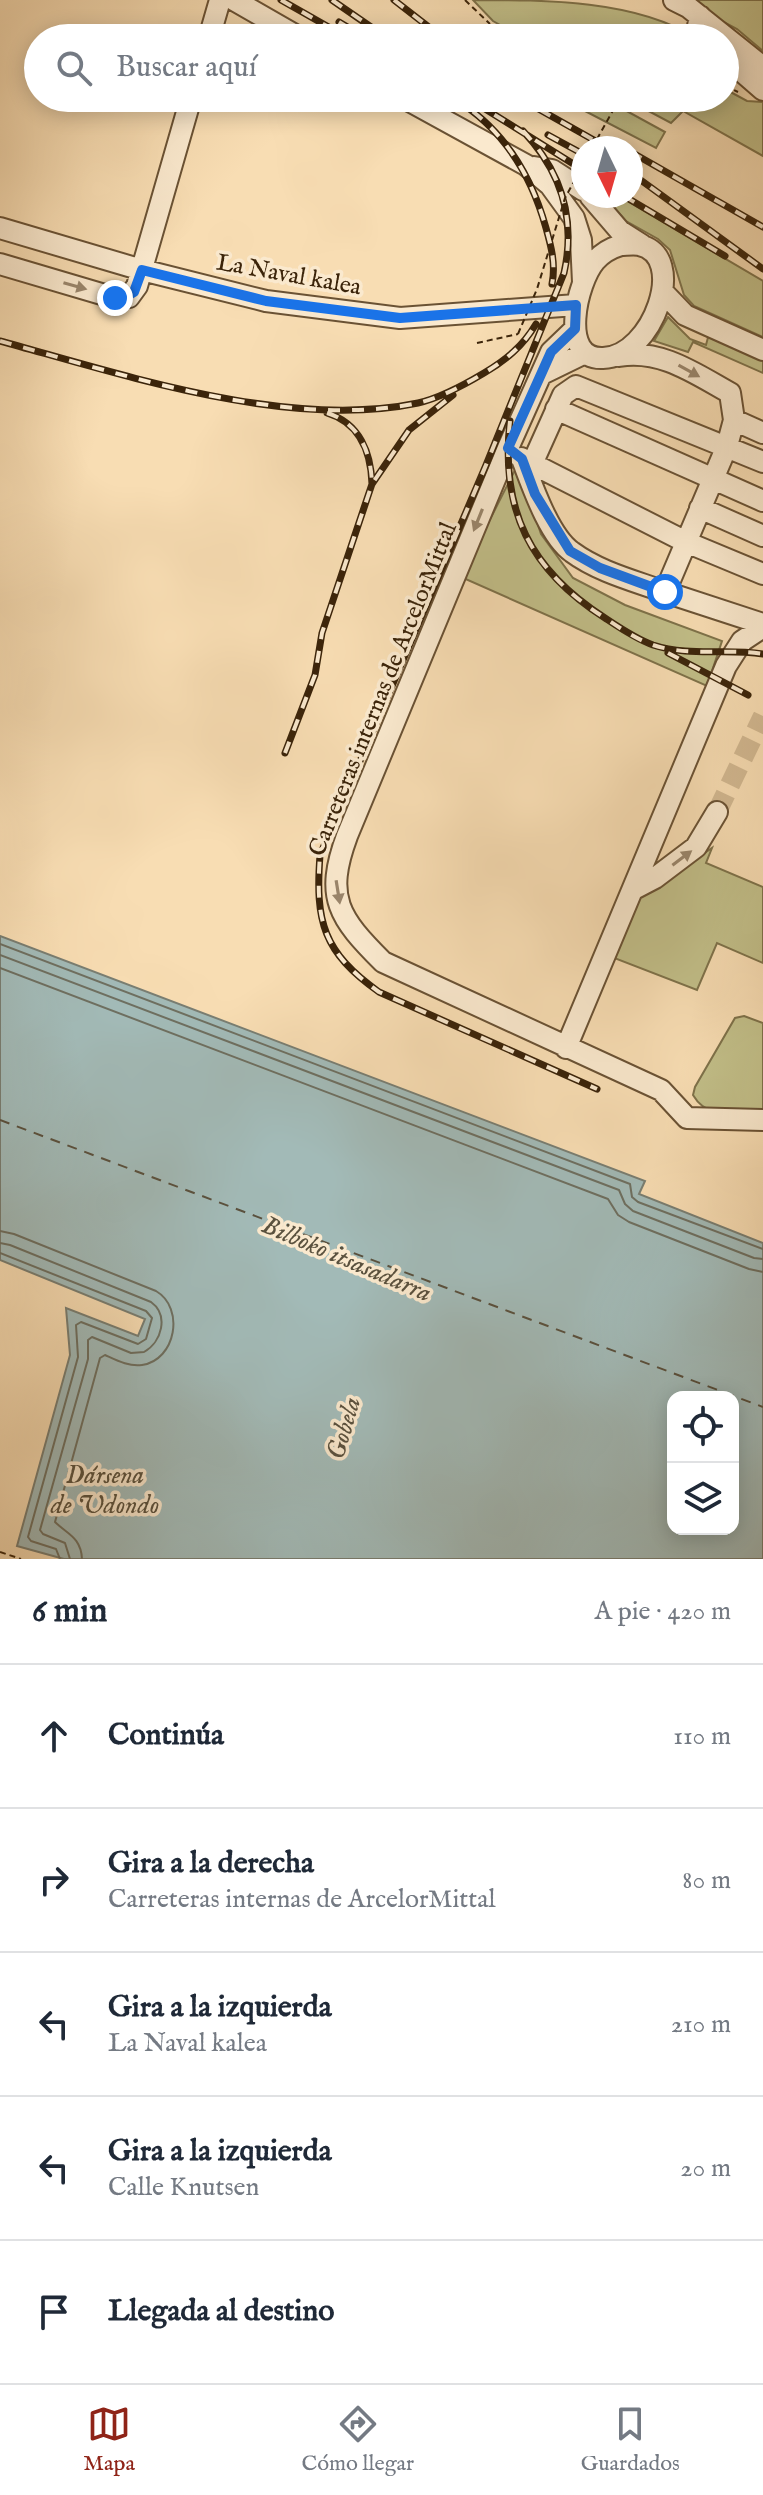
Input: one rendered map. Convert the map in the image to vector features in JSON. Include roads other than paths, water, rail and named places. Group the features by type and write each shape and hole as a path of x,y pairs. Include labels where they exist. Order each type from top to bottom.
{"street":[{"path":"213,24 220,0"},
{"path":"234,0 276,24"},
{"path":"674,0 710,24"},
{"path":"698,24 700,16"},
{"path":"739,48 763,67"},
{"path":"739,69 763,90"},
{"path":"0,264 122,299 134,292 187,112"},
{"path":"429,112 526,165 550,185 574,218 581,240 583,282"},
{"path":"526,165 552,170 571,182"},
{"path":"600,208 620,231 658,257 664,277 650,326 635,345 619,356"},
{"name":"La Naval kalea","path":"0,228 142,270 266,301 400,318 576,305"},
{"path":"642,245 621,245 610,249 594,262 583,282 576,305 578,342 585,353 600,359 638,353 669,359 730,393 734,420 727,446 665,592"},
{"path":"662,291 685,315 763,350"},
{"name":"Carreteras internas de ArcelorMittal","path":"575,329 551,352 542,374 521,457 347,836 339,858 336,887 341,910 350,928 383,962 661,1090 687,1118 763,1120"},
{"path":"542,374 585,353"},
{"path":"521,457 563,395 576,386 763,462"},
{"path":"556,409 763,501"},
{"path":"734,420 763,433"},
{"path":"521,457 686,542 763,574"},
{"path":"521,457 535,494 570,551 600,568 763,625"},
{"path":"700,508 763,536"},
{"path":"566,1048 726,666 742,641 763,625"},
{"path":"634,889 655,878 696,847 717,812"}],"water":[{"path":"0,936 645,1181 639,1194 763,1243 763,1559 64,1559 17,1546 70,1355 66,1308 138,1336 145,1319 0,1260"}],"tunnel":[{"path":"717,812 763,716"}],"railway":[{"path":"281,0 323,24"},
{"path":"332,0 367,24"},
{"path":"394,0 425,24"},
{"path":"472,112 500,138 532,189 550,242 552,284"},
{"path":"490,112 571,163"},
{"path":"544,112 587,136"},
{"path":"523,131 547,162 562,197 568,234 564,273 320,855 319,899 334,949 345,963 379,992 597,1089"},
{"path":"548,135 571,147"},
{"path":"643,159 763,227"},
{"path":"643,182 763,269"},
{"path":"643,207 725,256"},
{"path":"0,341 207,395 316,409 368,409 418,403 460,386 507,358 536,324"},
{"path":"285,753 315,675 322,633 372,484 409,430 453,395"},
{"path":"327,413 348,424 362,441 372,484"},
{"path":"510,421 510,483 516,510 539,558 557,579 605,618 653,645 681,651 763,654"},
{"path":"668,653 748,695"}],"water label":[{"name":"Bilboko itsasadarra","path":"347,1258"},
{"name":"Gobela","path":"343,1428"},
{"name":"Dársena de Udondo","path":"105,1489"}]}
